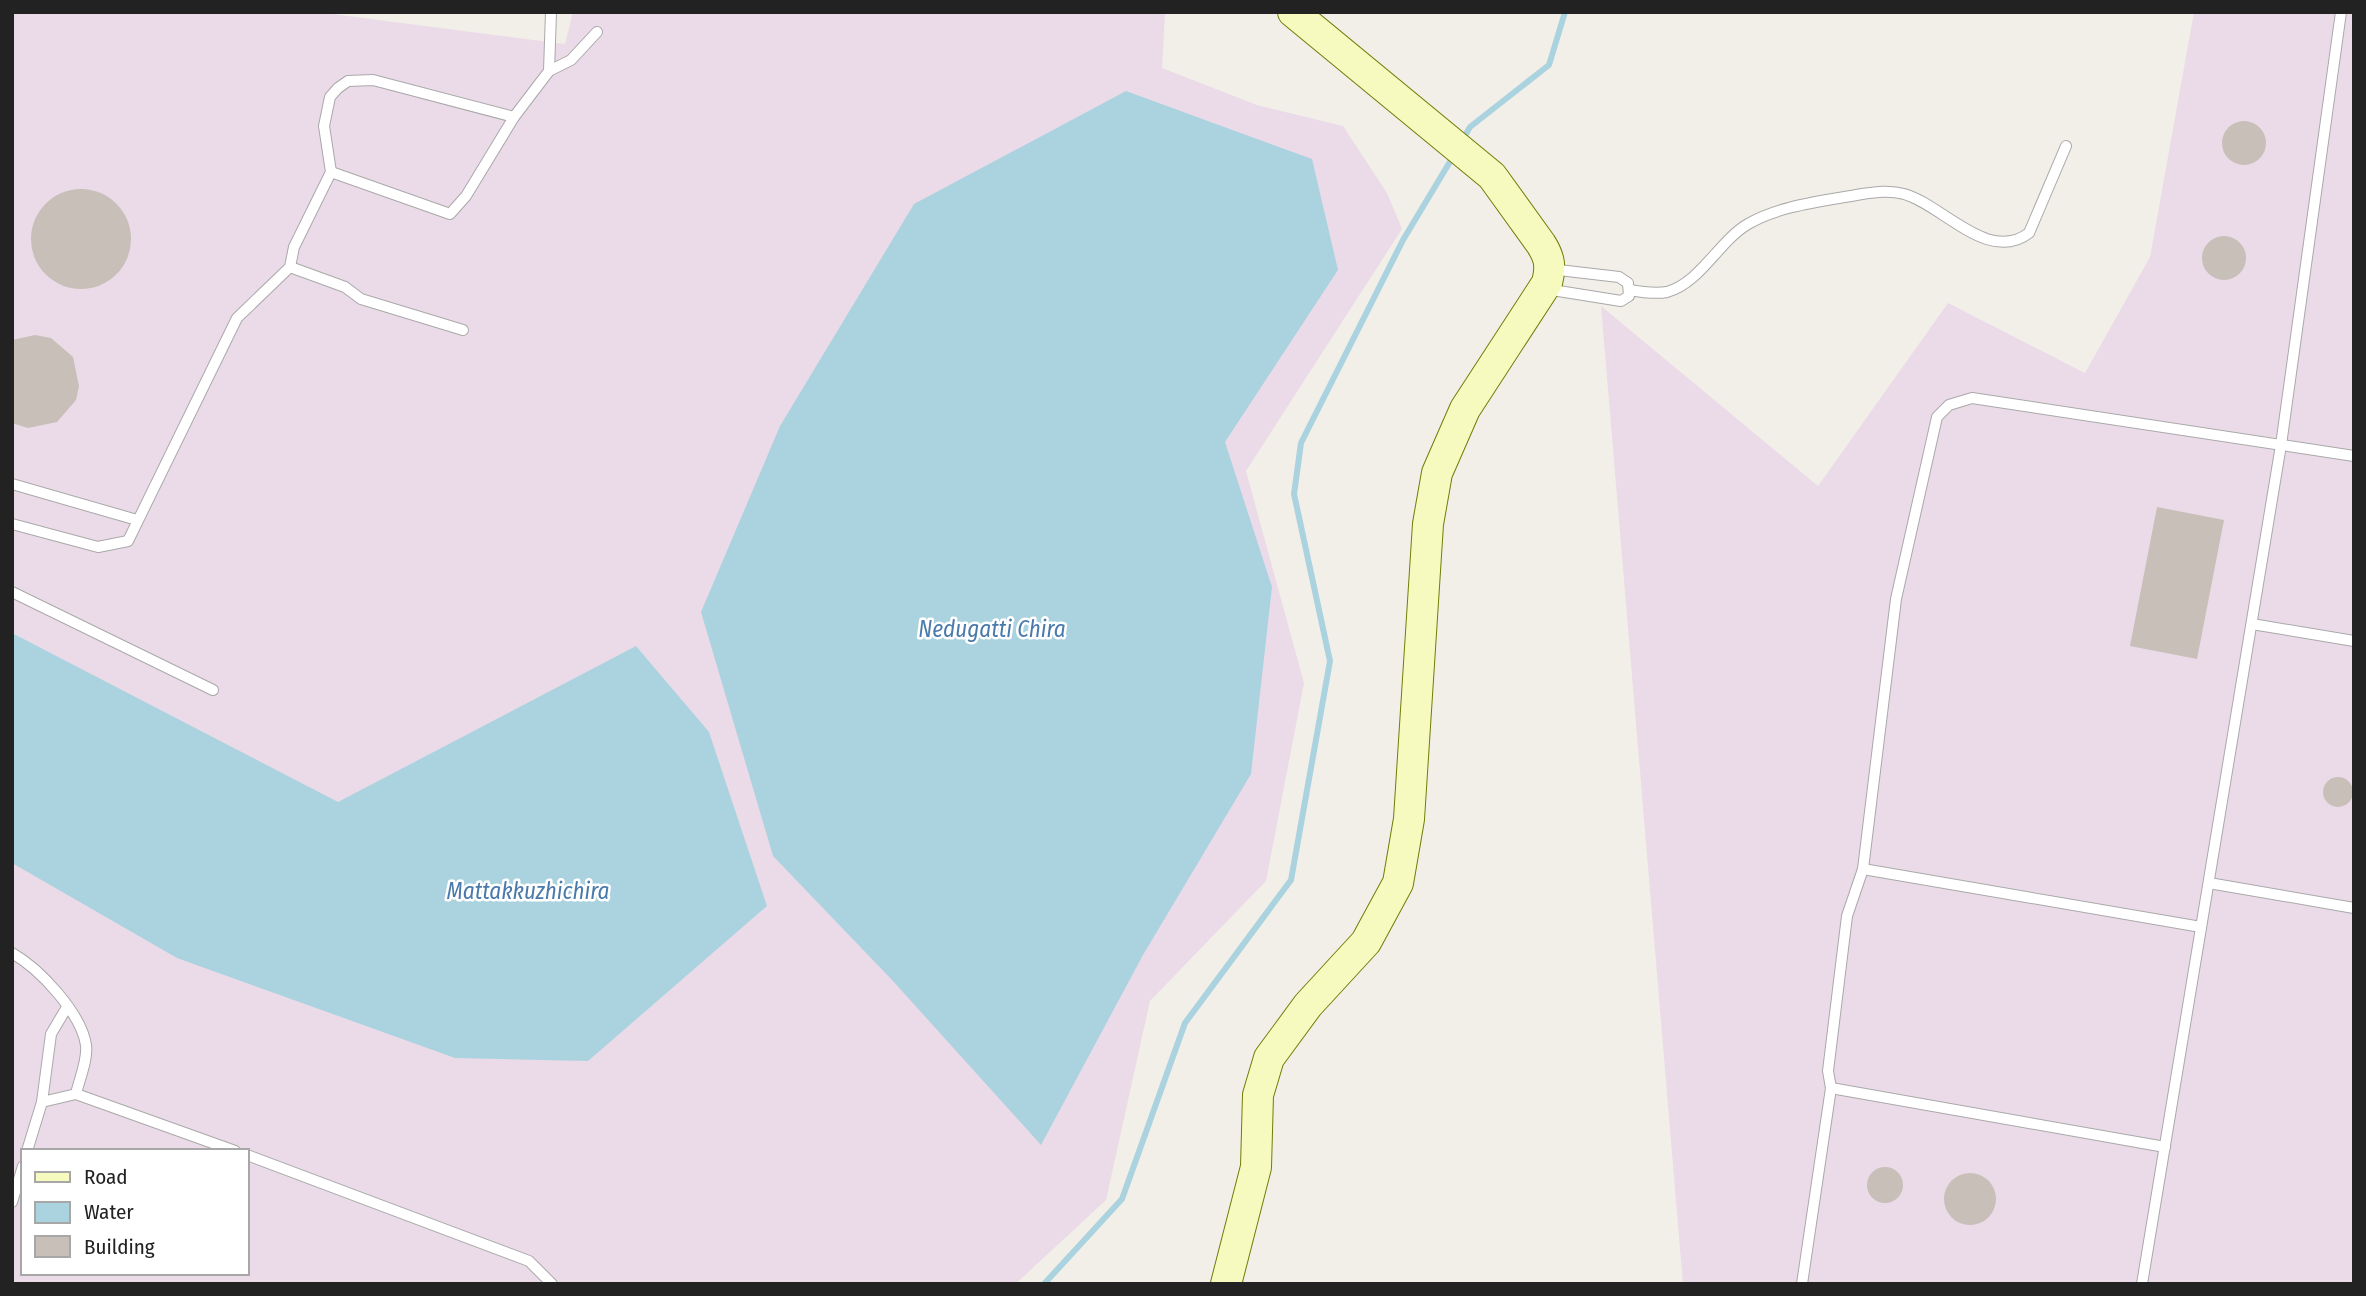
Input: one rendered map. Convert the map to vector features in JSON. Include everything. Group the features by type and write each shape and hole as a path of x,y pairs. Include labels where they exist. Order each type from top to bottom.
{"main road":[{"path":"1226,1284 1256,1167 1258,1095 1269,1058 1308,1005 1366,942 1398,883 1409,819 1428,524 1437,473 1465,409 1547,279 1548,256 1492,176 1293,12"}],"lane":[{"path":"549,71 551,12"},
{"path":"2142,1284 2281,445 2341,12"},
{"path":"331,172 450,214 467,196 514,117 549,71 571,60 597,32"},
{"path":"12,524 98,547 128,541 237,318 290,267 293,247 331,172 324,126 330,97 348,81 373,80 514,117"},
{"path":"1630,290 1665,292 1680,287 1746,225 1769,213 1885,191 1906,195 1980,236 1999,242 2018,241 2029,233 2066,146"},
{"path":"290,267 345,287 361,299 463,330"},
{"path":"1619,276 1628,283 1629,296 1621,301 1547,279 1619,276"},
{"path":"1802,1284 1831,1088 1828,1071 1847,916 1863,869 1895,600 1937,417 1949,405 1972,398 2354,456"},
{"path":"12,484 137,520"},
{"path":"12,592 213,690"},
{"path":"2252,624 2354,640"},
{"path":"1863,869 2201,927"},
{"path":"2209,883 2354,908"},
{"path":"12,953 30,963 78,1017 86,1048 76,1094"},
{"path":"28,1149 42,1102 51,1034 67,1007"},
{"path":"1831,1088 2165,1147"},
{"path":"42,1102 76,1094 229,1149"},
{"path":"248,1155 529,1261 552,1284"},
{"path":"12,1202 21,1173"}],"shaded area":[{"path":"12,12 317,12 565,44 573,12 1165,12 1162,68 1257,105 1343,126 1387,193 1402,229 1246,471 1304,683 1266,881 1150,1001 1106,1200 1015,1284 12,1284"},
{"path":"2194,12 2354,12 2354,1284 1683,1284 1601,306 1818,486 1948,303 2085,373 2150,257"}],"water":[{"name":"Nedugatti Chira","path":"1126,91 1312,159 1338,270 1225,442 1272,587 1251,774 1143,955 1041,1145 892,980 773,856 701,612 780,426 914,204"},
{"name":"Mattakkuzhichira","path":"12,633 338,802 636,646 709,732 767,906 588,1061 455,1058 177,958 12,863"}],"building":[{"path":"2244,121 2260,127 2266,143 2260,159 2244,165 2228,159 2222,143 2228,127"},
{"path":"81,189 100,193 117,203 127,220 131,239 127,258 117,275 100,285 81,289 62,285 45,275 35,258 31,239 35,220 45,203 62,193"},
{"path":"2224,236 2233,237 2240,242 2245,249 2245,267 2240,274 2233,279 2224,280 2215,279 2208,274 2203,267 2202,258 2203,249 2208,242 2215,237"},
{"path":"35,335 51,338 73,357 79,386 76,400 57,422 28,428 12,423 12,340"},
{"path":"2157,507 2224,520 2197,659 2130,646"},
{"path":"2338,777 2349,781 2353,792 2349,803 2338,807 2327,803 2323,792 2327,781"},
{"path":"1885,1167 1897,1173 1903,1185 1897,1197 1885,1203 1873,1197 1867,1185 1873,1173"},
{"path":"1970,1173 1980,1175 1988,1181 1994,1189 1994,1209 1988,1217 1980,1223 1970,1225 1960,1223 1952,1217 1946,1209 1944,1199 1946,1189 1952,1181 1960,1175"}],"waterway":[{"path":"1463,139 1470,127 1549,65 1565,12"},
{"path":"1044,1284 1122,1199 1185,1023 1291,880 1330,661 1294,494 1301,443 1403,240 1454,155"}]}
